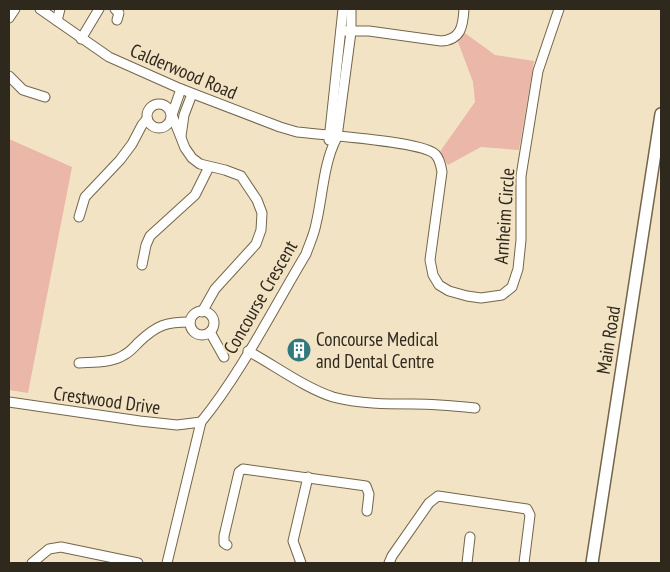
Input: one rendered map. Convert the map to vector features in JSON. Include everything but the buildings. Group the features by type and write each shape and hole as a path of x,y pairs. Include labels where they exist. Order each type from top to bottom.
{"main road":[{"name":"Main Road","path":"592,563 661,118"}],"street":[{"path":"9,18 15,9"},
{"name":"Calderwood Road","path":"40,9 109,57 192,94 280,127 297,132 333,136"},
{"path":"57,21 60,9"},
{"path":"81,39 100,9"},
{"path":"115,9 119,13 117,20"},
{"name":"Concourse Crescent","path":"343,9 346,31"},
{"name":"Concourse Crescent","path":"201,422 216,404 306,254 316,225 333,136 346,31 351,9"},
{"path":"346,31 370,31 441,41 448,40 455,37 462,26 464,9"},
{"name":"Arnheim Circle","path":"333,136 412,146 423,148 435,154 441,167 442,181 430,260 433,275 439,284 449,291 467,296 481,298 502,294 512,287 518,269 521,240 521,176 540,61 560,9"},
{"path":"9,76 23,90 45,97"},
{"path":"147,120 154,127 162,128 168,123 181,89"},
{"path":"181,136 184,115 192,94"},
{"path":"79,217 85,197 120,160 132,144 142,125 147,120 148,110 155,104 164,105 172,115 185,148 192,158 200,164 240,176 261,208 262,220 256,244 215,288 202,312"},
{"path":"142,265 150,236 189,201 199,189 209,167"},
{"path":"202,312 212,317 214,325 210,332 202,335 192,330 190,322 194,315 202,312"},
{"path":"79,363 120,358 152,330 161,325 170,322 190,322"},
{"path":"210,332 224,357"},
{"path":"248,351 308,385 337,398 383,404 421,404 475,408"},
{"name":"Crestwood Drive","path":"9,402 158,424 177,425 201,422"},
{"path":"167,563 201,422"},
{"path":"227,545 224,543 224,536 241,470 246,468 366,486 369,494 367,511"},
{"path":"301,563 294,546 294,536 308,478"},
{"path":"389,563 429,503 438,496 527,510 530,515 524,563"},
{"path":"467,563 470,537"},
{"path":"32,563 49,549 61,547 138,563"}],"shaded area":[{"path":"465,33 495,55 534,61 519,150 481,147 448,165 439,153 475,102 473,82 458,42"},
{"path":"9,139 72,167 28,393 9,390"}],"place":[{"name":"Concourse Medical and Dental Centre","path":"299,350"}]}
